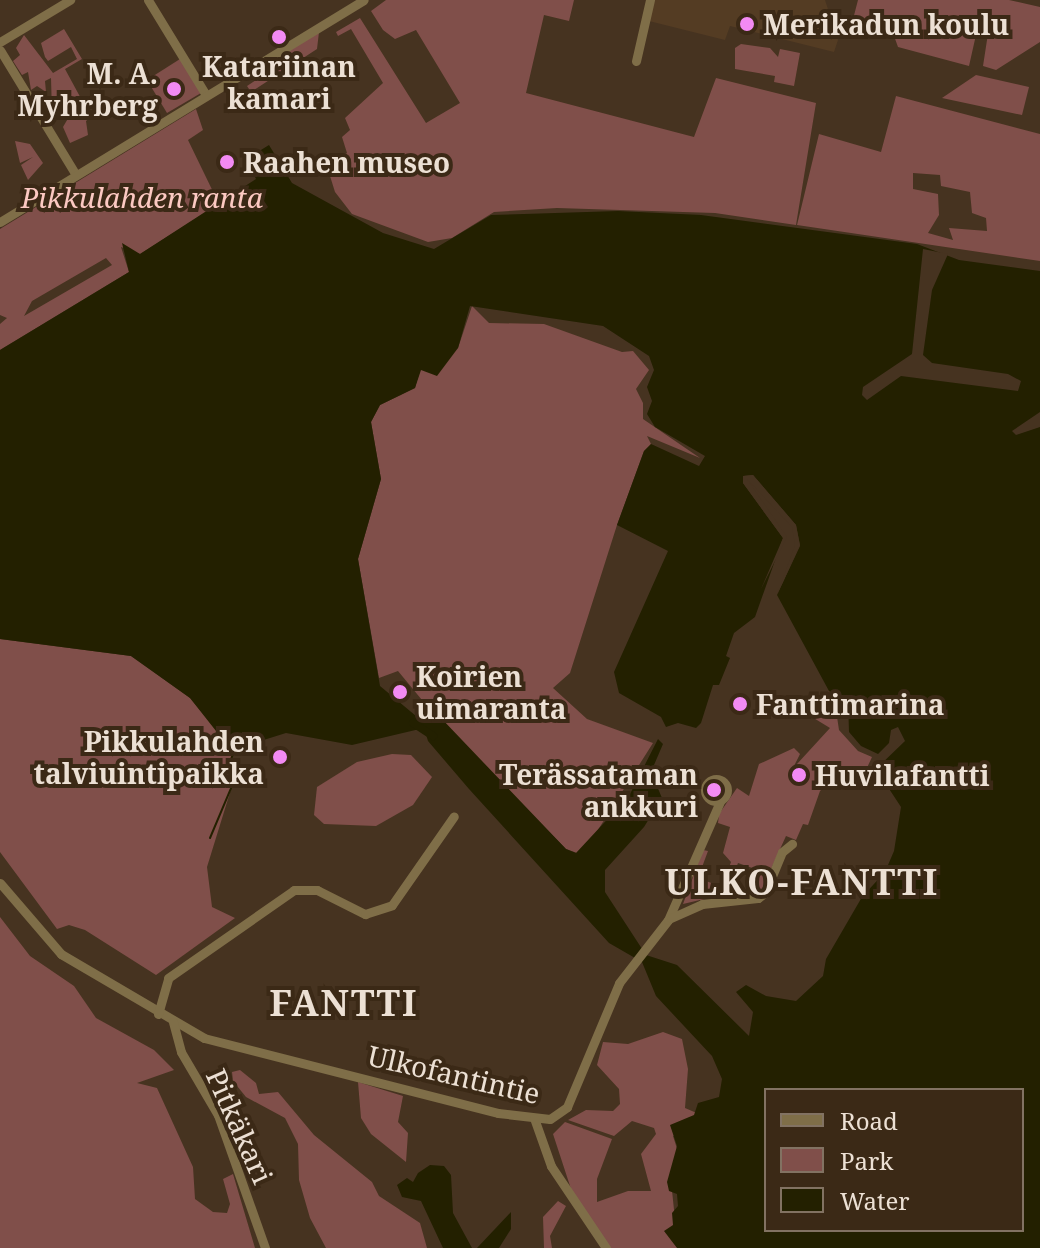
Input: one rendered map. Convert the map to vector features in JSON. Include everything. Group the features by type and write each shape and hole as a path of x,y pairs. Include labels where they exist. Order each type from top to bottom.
{"street":[{"path":"0,42 70,0"},
{"path":"148,0 206,95"},
{"path":"0,222 361,0"},
{"path":"636,61 650,0"},
{"path":"0,50 76,175"},
{"path":"716,779 727,787 721,799 709,797 706,787 716,779"},
{"name":"Ulkofantintie","path":"709,797 711,821"},
{"name":"Ulkofantintie","path":"0,883 61,954 158,1014 217,1043 274,1052 534,1118 550,1119 567,1107 630,965 668,920 721,799"},
{"path":"158,1014 168,978 294,890 317,890 365,914 392,905 454,816"},
{"path":"668,920 702,904 758,898 765,893 782,852 792,844"},
{"name":"Pitkäkari","path":"173,1022 181,1052 218,1115 265,1248"},
{"path":"534,1118 551,1166 606,1248"}],"shaded area":[{"name":"Merikadun koulu","path":"655,0 825,0 838,40 834,52 730,26 725,40 649,21"}],"green space":[{"path":"386,0 574,0 569,21 544,15 526,93 694,137 716,78 816,103 796,225 715,213 557,208 494,212 452,238 428,242 352,214 335,192 330,176 336,171 334,160 347,153 342,137 350,130 345,118 383,83 351,29 338,36 336,32 360,18 426,123 460,103 416,30 395,39 383,30 371,11"},
{"path":"858,0 1009,0 1040,7 1040,42 996,70 983,66 989,27 978,26 969,66 898,47 894,36 851,27"},
{"path":"64,29 82,59 65,69 91,117 86,121 88,135 70,143 63,127 70,115 52,113 51,78 45,81 46,92 37,86 31,90 28,72 22,75 13,61 20,55 16,48 24,35 53,73 77,59 71,47 48,61 45,57 41,43"},
{"path":"319,32 317,49 251,92 247,86 296,54 256,77 253,72"},
{"path":"741,44 770,48 778,57 780,49 800,53 794,86 774,82 775,76 735,69 735,48"},
{"path":"180,59 201,93 167,113 147,80"},
{"path":"976,75 1029,87 1022,115 942,98"},
{"path":"896,96 1040,134 1040,261 797,225 819,134 881,152","holes":["913,173 940,175 941,186 970,192 972,213 986,218 987,231 949,228 953,240 928,233 939,215 938,194 913,189"]},
{"name":"Pikkulahden ranta","path":"196,109 203,130 188,140 219,204 140,254 121,247 129,272 0,350 0,324 7,318 0,315 0,229","holes":["106,258 112,265 24,316 32,301"]},
{"path":"15,141 30,144 43,163 28,180 21,165 33,157 20,163"},
{"path":"472,306 489,323 544,324 622,352 633,351 649,370 636,389 643,403 643,419 700,458 647,436 651,444 644,451 617,525 570,673 553,688 587,719 653,743 589,844 577,853 566,849 436,717 398,671 379,678 358,559 381,479 371,422 380,405 415,388 420,369 458,348"},
{"path":"0,639 131,656 190,698 234,751 230,763 232,786 207,867 212,907 235,918 156,975 85,930 69,925 57,929 0,852"},
{"path":"829,691 840,702 848,699 850,706 836,710 839,730 858,751 872,757 866,770 832,780 820,791 808,825 803,824 796,840 786,836 761,891 746,898 721,895 683,904 703,850 708,851 698,878 722,887 731,862 723,853 730,827 718,823 719,814 737,788 749,796 759,764 794,748 800,754 789,776 797,784 809,773 797,764 830,728 812,717","holes":["738,863 761,871 752,892 728,889"]},
{"path":"392,754 411,755 432,777 413,805 376,826 324,824 314,815 317,787 357,762"},
{"path":"0,917 30,956 74,986 96,1018 154,1050 174,1070 137,1083 157,1088 193,1167 195,1199 213,1212 227,1213 230,1204 223,1179 233,1174 255,1248 0,1248"},
{"path":"663,1032 682,1039 688,1069 685,1108 699,1114 703,1104 697,1127 673,1136 679,1155 671,1181 678,1248 608,1248 571,1189 553,1134 565,1122 612,1139 597,1179 597,1202 628,1191 651,1191 641,1154 656,1134 654,1128 632,1121 614,1136 568,1120 586,1110 613,1111 620,1104 619,1089 597,1065 603,1042 628,1044"},
{"path":"240,1070 256,1083 259,1094 278,1092 314,1135 372,1182 379,1196 420,1223 427,1248 326,1248 310,1218 299,1180 298,1144 285,1118 246,1097 233,1081 232,1072"},
{"path":"358,1082 403,1096 398,1122 408,1133 406,1162 371,1134 361,1118"},
{"path":"558,1201 566,1206 550,1236 552,1248 544,1248 543,1217"}],"water":[{"path":"269,145 292,183 383,233 434,249 491,215 618,211 701,215 917,244 959,260 1040,271 1040,412 1012,431 1016,435 1040,427 1040,1248 677,1248 664,1231 673,1225 672,1213 678,1206 677,1194 669,1191 667,1182 677,1146 670,1125 694,1115 698,1103 719,1097 722,1079 712,1056 656,996 642,962 609,943 469,789 428,741 424,728 352,745 286,733 231,750 190,698 131,656 0,639 0,350 129,272 122,243 140,254 256,179 246,159","holes":["470,306 603,326 649,356 654,370 647,387 652,401 647,414 655,427 705,456 699,466 651,444 644,451 617,525 668,551 614,672 619,693 661,717 666,727 678,723 696,728 701,723 713,685 719,685 730,658 726,656 734,633 755,617 783,538 743,483 743,476 753,475 796,525 800,546 777,595 829,691 840,702 848,700 849,732 861,746 878,754 889,743 891,730 898,727 905,741 876,769 901,807 894,851 885,872 862,897 826,959 823,976 796,1001 766,996 746,985 736,992 753,1012 749,1036 677,965 646,955 605,892 605,870 644,827 662,798 651,772 663,744 658,739 629,796 576,853 566,849 441,718 428,721 416,716 380,686 358,559 381,479 371,422 380,405 415,388 421,370 437,376 458,348"]},
{"path":"430,1165 444,1166 451,1175 453,1213 472,1248 443,1248 421,1201 402,1197 397,1185 407,1178 413,1182 418,1173"},
{"path":"511,1212 511,1229 499,1248 477,1248"}],"pier":[{"path":"923,249 948,254 932,290 923,355 932,363 1008,374 1021,381 1018,391 901,376 867,400 862,395 863,387 912,354"},
{"path":"753,475 796,525 800,545 777,595 795,545 792,527 747,479 787,537 761,589 783,538 743,483 743,476"}],"waterway":[{"path":"413,723 433,736"},
{"path":"210,838 232,786 230,762 234,751"}],"place":[{"name":"Merikadun koulu","path":"747,24"},
{"name":"Katariinan kamari","path":"279,37"},
{"name":"M. A. Myhrberg","path":"174,89"},
{"name":"Raahen museo","path":"227,162"},
{"name":"Koirien uimaranta","path":"400,692"},
{"name":"Fanttimarina","path":"740,704"},
{"name":"Pikkulahden talviuintipaikka","path":"280,757"},
{"name":"Huvilafantti","path":"799,775"},
{"name":"Terässataman ankkuri","path":"714,790"}],"district":[{"name":"ULKO-FANTTI","path":"802,882"},
{"name":"FANTTI","path":"344,1003"}]}
